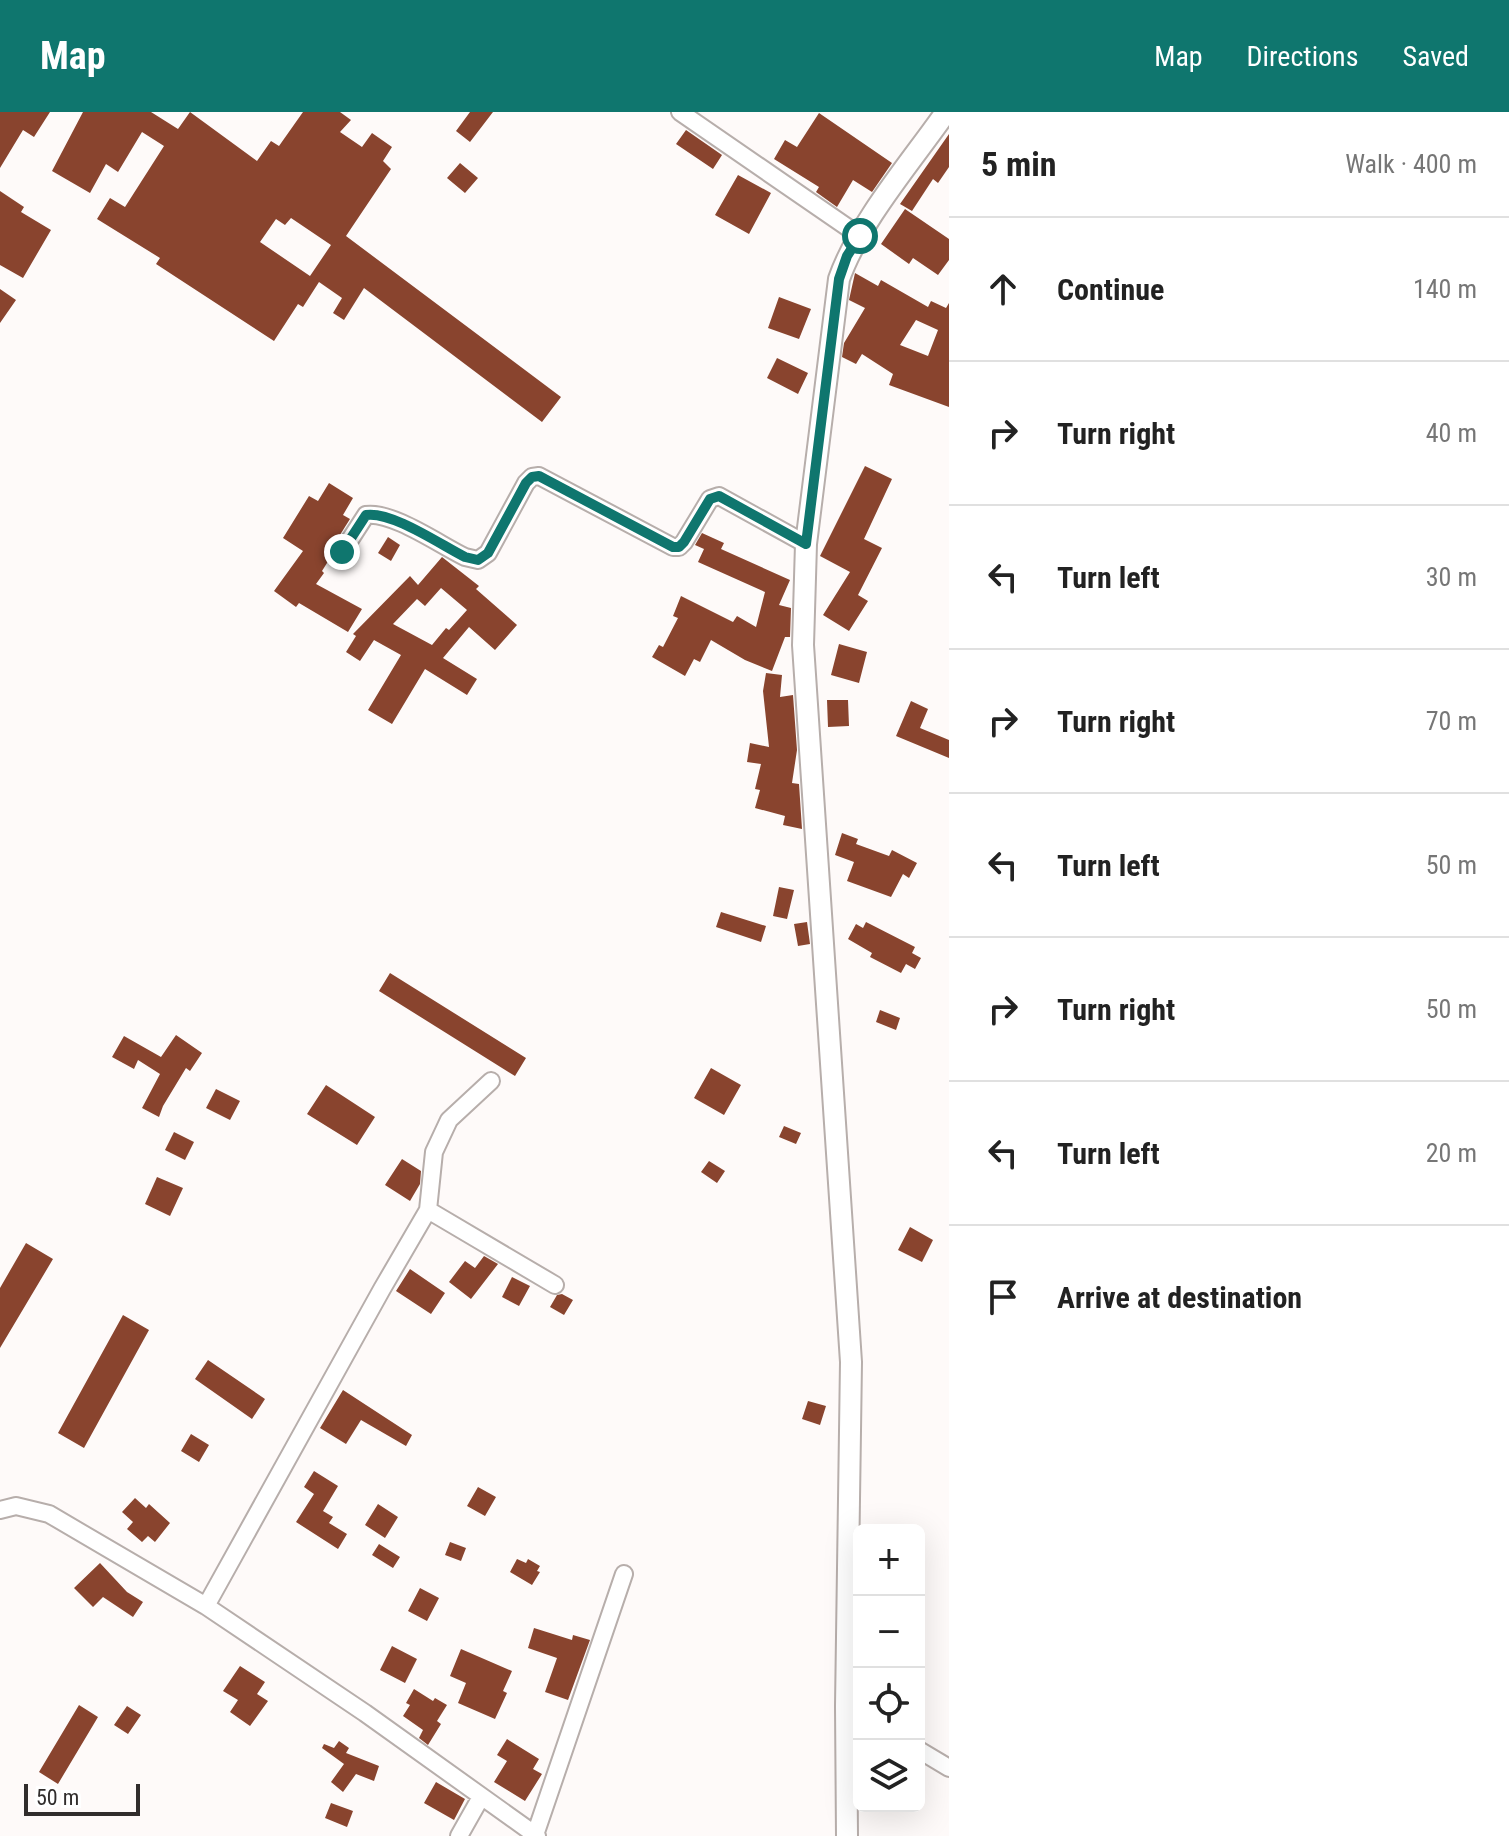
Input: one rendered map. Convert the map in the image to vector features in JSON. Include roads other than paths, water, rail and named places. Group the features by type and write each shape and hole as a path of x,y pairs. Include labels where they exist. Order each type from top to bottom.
{"street":[{"path":"680,112 860,236"},
{"path":"847,1836 852,1710 851,1362 803,636 806,544 839,279 847,256 946,112"},
{"path":"342,552 366,515 375,514 465,557 478,560 488,553 526,483 532,477 539,476 673,547 679,547 684,542 710,499 719,496 806,544"},
{"path":"206,1606 428,1210 434,1152 449,1120 491,1081"},
{"path":"428,1210 555,1285"},
{"path":"0,1510 16,1506 49,1514 206,1606 365,1713 536,1835 624,1574"},
{"path":"925,1754 949,1768"},
{"path":"459,1836 481,1797"}]}
